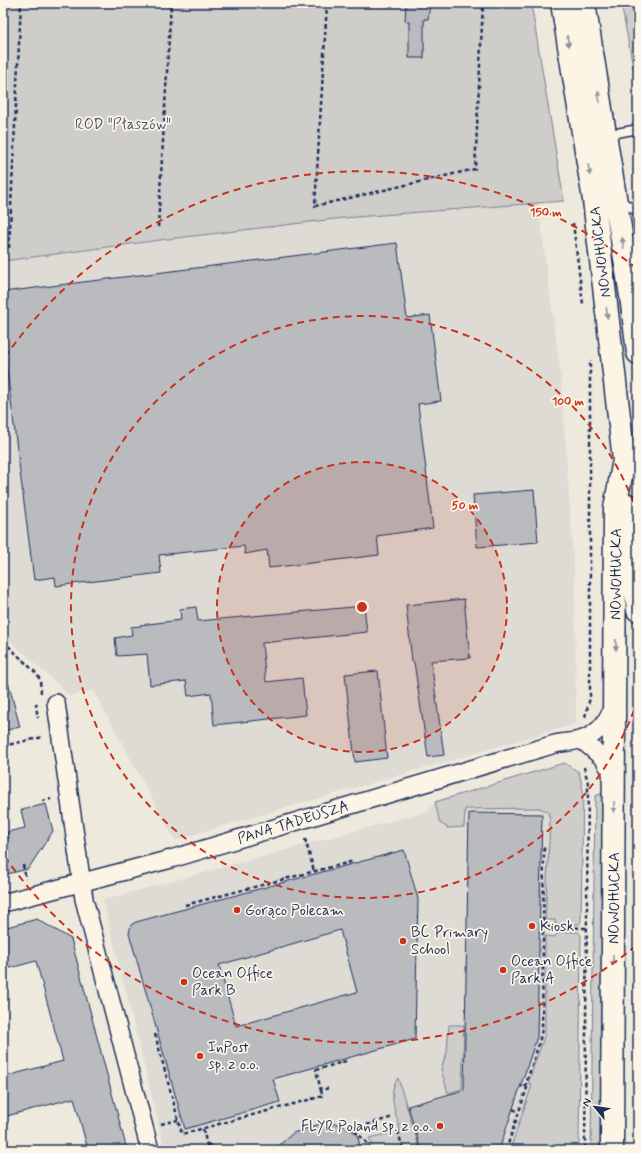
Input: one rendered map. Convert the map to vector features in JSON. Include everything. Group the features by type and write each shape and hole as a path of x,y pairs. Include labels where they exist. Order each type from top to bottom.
{"main road":[{"name":"NOWOHUCKA","path":"562,3 594,200 624,460 615,508 616,698 612,1150"},
{"name":"NOWOHUCKA","path":"584,3 616,198 634,289 638,353"},
{"path":"624,460 638,610"}],"street":[{"name":"PANA TADEUSZA","path":"3,903 194,852 555,744 582,740 596,732 605,723 616,698"},
{"path":"56,703 81,883 150,1150"},
{"path":"582,740 604,759 615,780"}],"lane":[{"path":"606,135 638,129"},
{"path":"616,198 638,212"}],"path":[{"path":"9,248 21,3"},
{"path":"158,227 171,3"},
{"path":"326,3 315,206 475,169 483,3"},
{"path":"572,223 584,308"},
{"path":"585,718 590,698 590,354"},
{"path":"3,641 38,674 42,688 39,696"},
{"path":"38,700 36,706 37,713 42,724"},
{"path":"3,746 21,740 48,736"},
{"path":"583,763 588,783 585,1150"},
{"path":"42,801 56,799"},
{"path":"305,839 314,871"},
{"path":"506,1150 527,1088 525,1087 542,1030 544,847"},
{"path":"185,905 354,861"},
{"path":"23,865 27,884"},
{"path":"540,927 587,928"},
{"path":"155,1034 182,1134 323,1096 316,1070 346,1061"},
{"path":"521,1086 525,1087"},
{"path":"322,1090 328,1088"},
{"path":"513,1109 519,1112"},
{"path":"370,1150 367,1143 353,1129 393,1117"},
{"path":"154,1126 178,1120"},
{"path":"203,1129 208,1150"},
{"path":"398,1131 403,1150"},
{"path":"207,1144 220,1150"}],"shaded area":[{"path":"538,203 561,378 575,584 576,724 175,840 93,690 70,696 3,634 3,261 343,218"},
{"path":"564,763 579,772 583,790 579,1150 165,1150 103,900 428,811 435,802"}],"green space":[{"name":"ROD \"Płaszów\"","path":"3,3 531,3 564,201 343,218 3,261"},
{"path":"621,3 638,3 638,93"},
{"path":"564,763 579,772 583,790 581,921 579,924 555,924 555,920 545,920 550,821 548,812 540,808 465,809 464,827 448,828 440,823 435,802"},
{"path":"603,793 600,1150 591,1150 595,796"},
{"path":"558,932 578,932 581,935 579,1150 510,1150 532,1085 528,1083 545,1034 545,936 555,937"},
{"path":"449,1025 464,1025 462,1089 448,1093 441,1069 447,1052"},
{"path":"398,1078 420,1150 375,1150 369,1138 400,1131 393,1104 393,1090"}],"building":[{"path":"406,3 430,3 428,19 424,19 424,58 409,58 409,22 405,21"},
{"path":"397,243 407,318 430,315 441,401 418,404 433,528 377,536 379,555 269,568 267,550 245,554 244,546 159,555 161,573 56,586 55,577 34,580 3,340 3,292"},
{"path":"534,490 538,542 477,547 473,495"},
{"path":"464,599 470,658 431,661 444,755 428,757 414,662 412,662 406,605"},
{"path":"364,606 367,632 262,643 266,682 302,678 306,715 214,725 211,693 188,696 186,681 150,685 147,654 117,656 115,638 132,635 131,627 181,620 180,609 196,607 198,621"},
{"path":"378,671 387,758 355,762 345,674"},
{"path":"8,682 20,727 3,731 3,683"},
{"path":"46,804 53,831 28,869 3,875 3,840 9,838 7,832 25,828 21,810"},
{"name":"Ocean Office Park A","path":"469,813 542,814 537,1037 499,1150 421,1150 408,1106 464,1090"},
{"name":"Ocean Office Park B","path":"404,850 418,899 415,1039 273,1079 280,1102 185,1129 129,933 131,925 136,922","holes":["340,930 357,992 236,1026 219,965"]},
{"path":"37,919 71,939 127,1150 88,1150 74,1098 3,1117 3,1077 63,1061 36,961 3,970 3,928"},
{"path":"323,1123 339,1124 353,1131 357,1134 361,1150 274,1150 293,1133"}],"place":[{"name":"Gorąco Polecam","path":"237,910"},
{"name":"Kiosk","path":"532,926"},
{"name":"BC Primary School","path":"403,941"},
{"name":"Ocean Office Park A","path":"503,970"},
{"name":"Ocean Office Park B","path":"184,982"},
{"name":"InPost sp. z o.o.","path":"200,1056"},
{"name":"FLYR Poland sp. z o.o.","path":"440,1126"}]}
